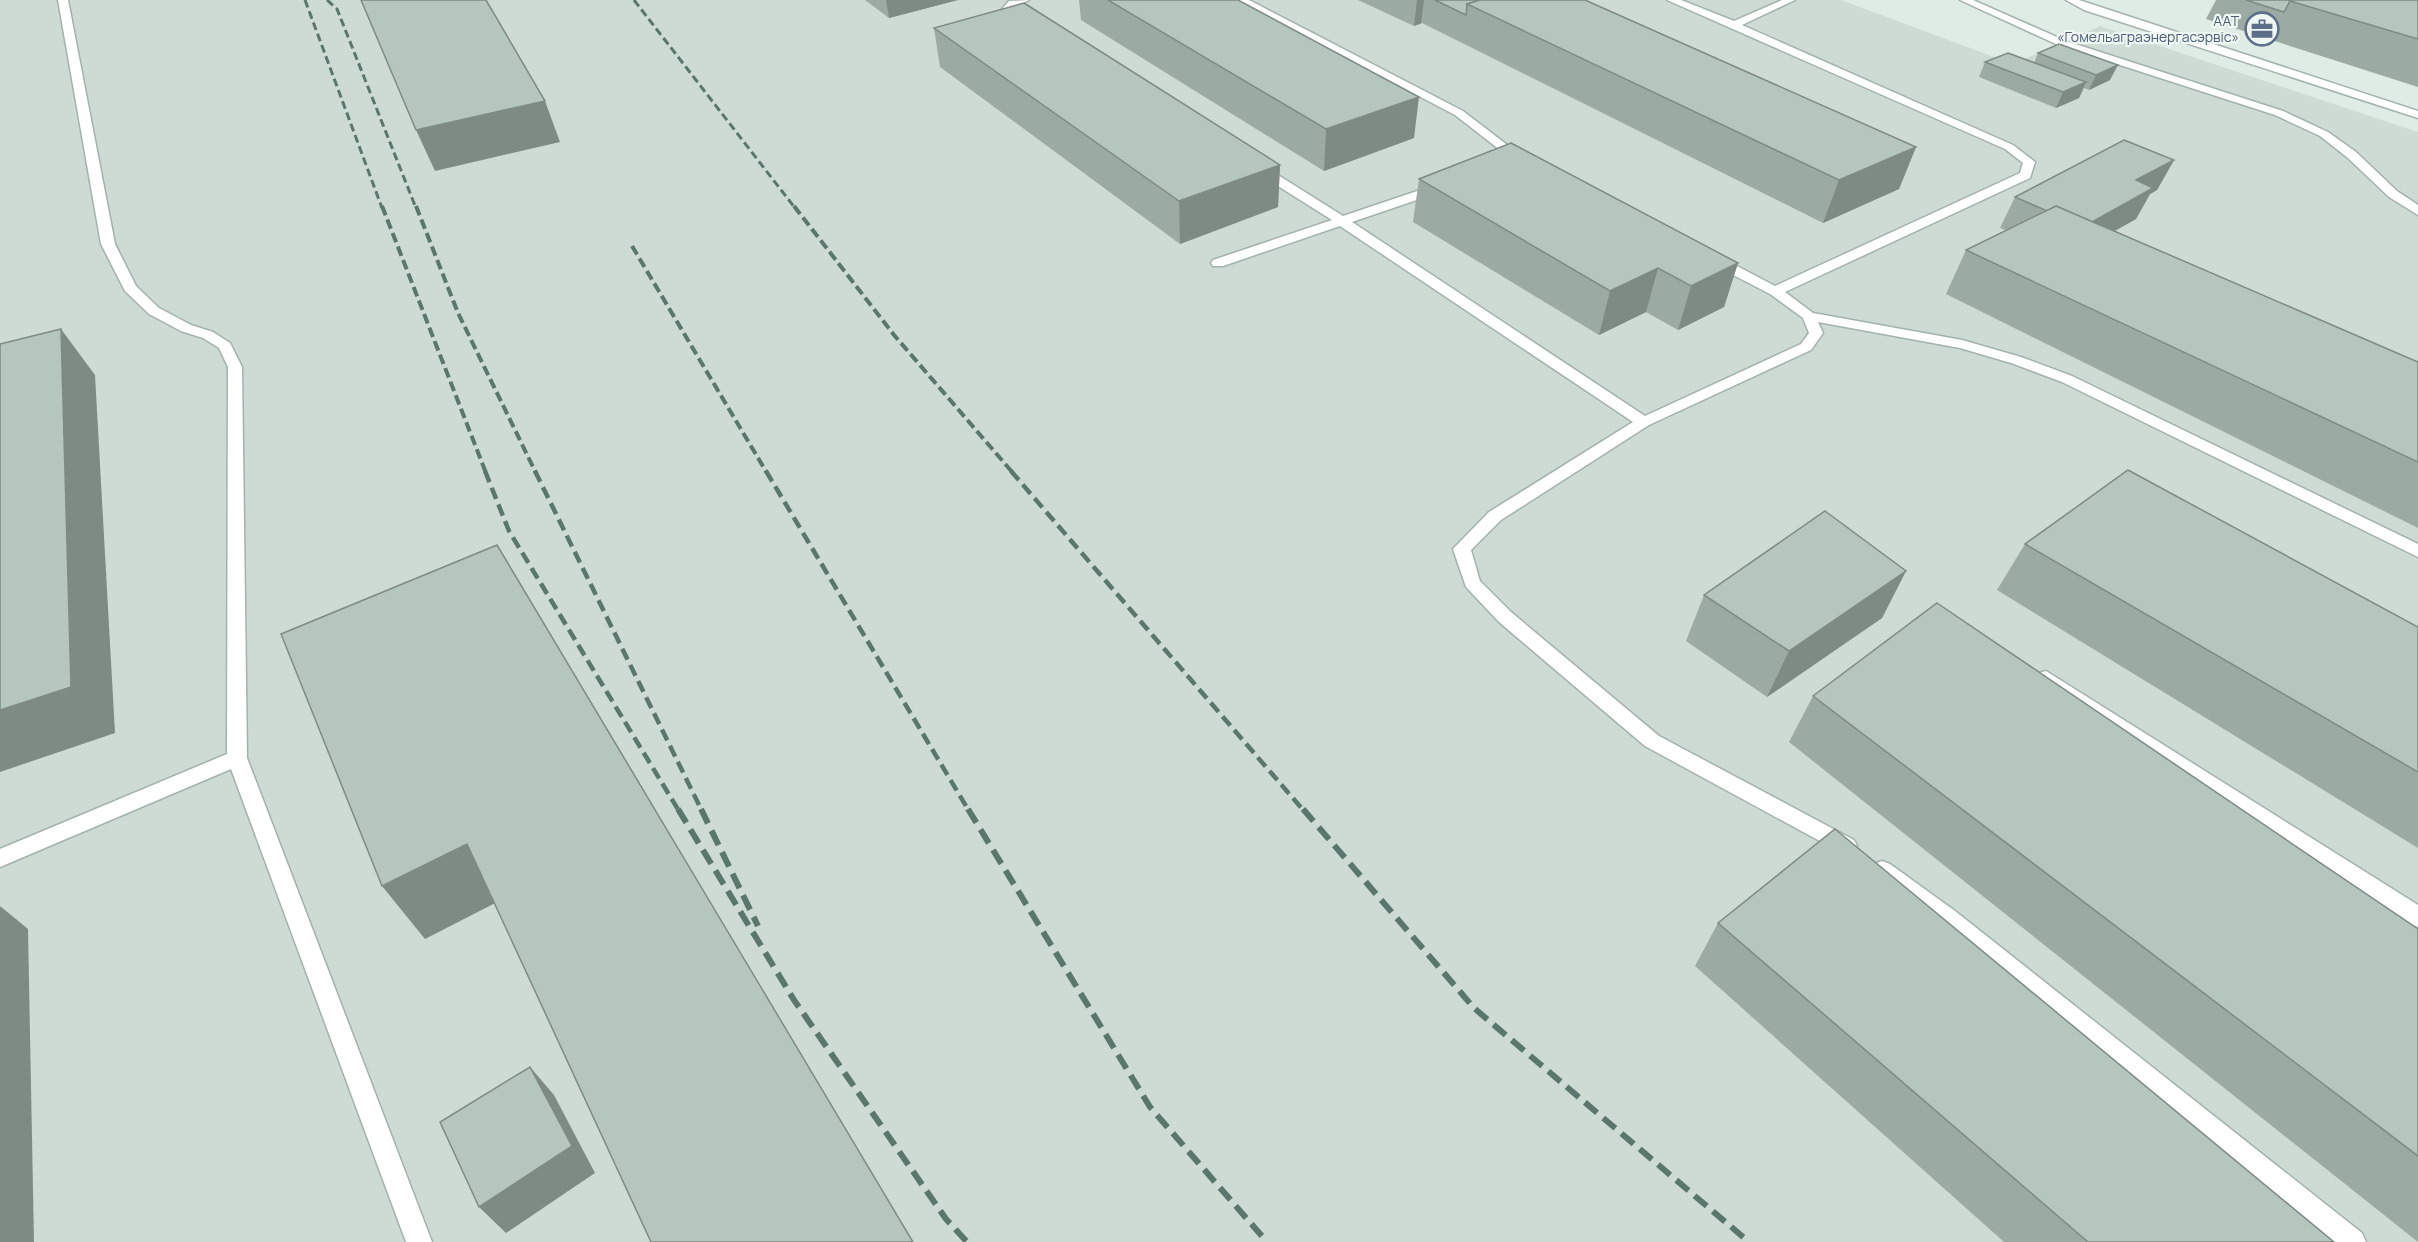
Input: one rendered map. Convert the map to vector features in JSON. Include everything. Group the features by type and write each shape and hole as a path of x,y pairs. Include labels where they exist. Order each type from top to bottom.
{"lane":[{"path":"63,0 108,244 130,288 154,311 186,328 208,335 225,346 235,367 237,758 419,1242"},
{"path":"1024,0 1012,3 1007,9 1036,29"},
{"path":"1241,0 1459,113 1520,163"},
{"path":"1672,0 1734,25 2008,147 2029,162 2026,175 1997,190 1775,291"},
{"path":"1734,25 1790,0"},
{"path":"1965,0 2062,43 2279,113 2324,134 2352,155 2393,194 2418,211"},
{"path":"2071,0 2418,115"},
{"path":"1243,159 1342,221 1644,422"},
{"path":"1218,263 1453,183"},
{"path":"1701,253 1775,291 1809,316 1962,344 2016,360 2067,379 2418,551"},
{"path":"1809,316 1816,333 1806,347 1644,422 1495,516 1462,549 1472,583 1505,617 1652,741 1867,859 1947,918 2353,1242"},
{"path":"2029,667 2418,917"},
{"path":"0,858 237,758"}],"shaded area":[{"path":"0,0 1841,0 2013,64 2100,26 2418,132 2418,1242 0,1242"}],"building":[{"path":"361,0 486,0 545,101 416,130"},
{"path":"1108,0 1238,0 1419,97 1326,129"},
{"path":"1435,0 1480,0 1467,4 1466,15"},
{"path":"1480,0 1585,0 1916,147 1839,180 1467,4"},
{"path":"2246,0 2292,0 2284,12"},
{"path":"2418,0 2418,39 2290,1"},
{"path":"1024,3 1280,165 1179,201 934,28"},
{"path":"2059,44 2118,65 2096,75 2038,53"},
{"path":"2008,53 2086,82 2063,92 1985,62"},
{"path":"2124,140 2174,160 2136,180 2153,188 2092,222 2056,206 2047,211 2015,197"},
{"path":"1511,143 1738,263 1691,286 1658,268 1610,291 1419,179"},
{"path":"2056,206 2418,362 2418,462 1966,250"},
{"path":"61,329 71,687 0,710 0,344"},
{"path":"2128,470 2418,627 2418,772 2025,544"},
{"path":"1825,511 1906,571 1789,651 1704,595"},
{"path":"497,545 913,1242 651,1242 467,844 382,886 281,634"},
{"path":"1937,603 2418,929 2418,1156 1813,696"},
{"path":"1835,829 2334,1242 2088,1242 1718,923"},
{"path":"530,1067 572,1146 479,1207 440,1122"}],"railway":[{"path":"305,0 382,208"},
{"path":"327,0 337,9 416,208"},
{"path":"634,0 795,208"},
{"path":"382,206 486,473"},
{"path":"416,206 458,313 536,473"},
{"path":"794,206 894,335 1013,473"},
{"path":"632,246 767,473"},
{"path":"485,471 509,531 679,811"},
{"path":"535,471 702,811"},
{"path":"766,471 969,811"},
{"path":"1011,471 1304,811"},
{"path":"678,809 794,1000 946,1219 967,1242"},
{"path":"701,809 758,926"},
{"path":"968,809 1150,1107 1267,1242"},
{"path":"1303,809 1474,1008 1749,1242"}],"place":[{"name":"ААТ «Гомельаграэнергасэрвіс»","path":"2262,29"}]}
